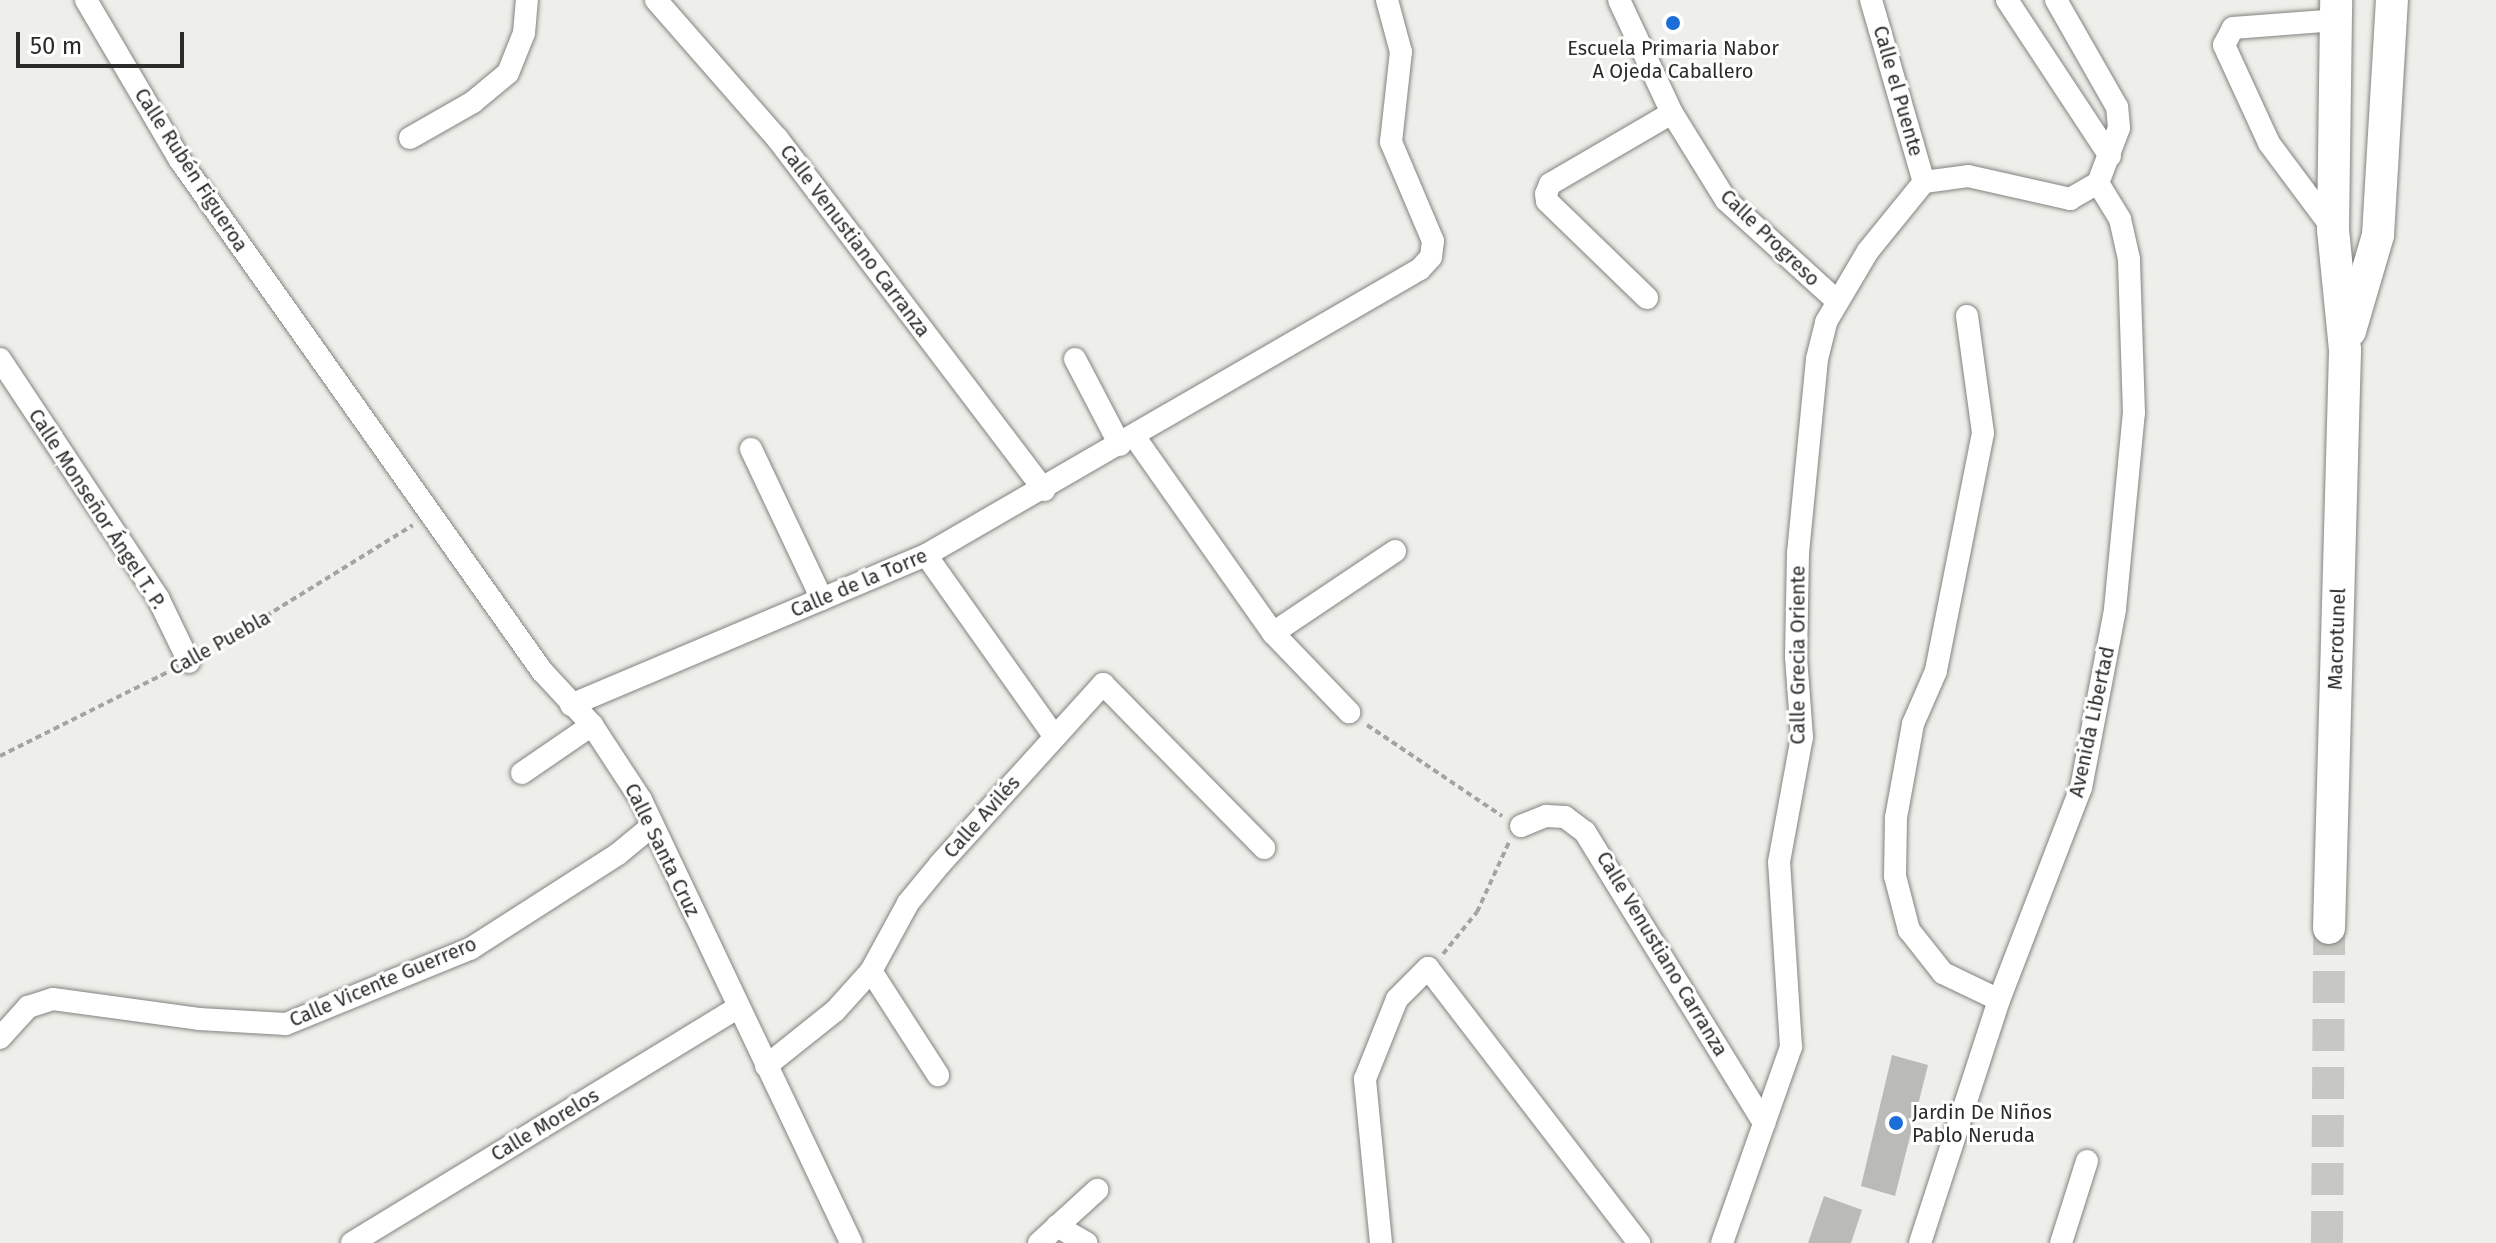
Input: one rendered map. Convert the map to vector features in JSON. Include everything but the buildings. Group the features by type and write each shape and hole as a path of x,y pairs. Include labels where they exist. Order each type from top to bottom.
{"highway":[{"name":"Macrotunel","path":"2345,350 2378,235 2392,0"},
{"name":"Macrotunel","path":"2329,928 2345,350 2333,229 2336,10"}],"street":[{"name":"Calle Rubén Figueroa","path":"86,0 180,160 304,336"},
{"path":"410,138 473,102 508,73 524,33 527,0"},
{"name":"Calle Venustiano Carranza","path":"656,0 777,138 1044,490"},
{"name":"Calle de la Torre","path":"571,705 926,555 1044,490 1420,269 1431,257 1433,241 1391,142 1401,52 1387,0"},
{"name":"Calle Progreso","path":"1619,0 1672,113 1726,200 1838,302"},
{"name":"Calle el Puente","path":"1871,0 1924,182 1968,176 2070,199 2098,183"},
{"path":"2007,0 2110,156"},
{"path":"2056,0 2117,107 2119,128 2098,183"},
{"path":"2333,229 2269,143 2224,45 2233,28 2336,10"},
{"path":"1647,298 1547,201 1546,194 1550,184 1672,113"},
{"name":"Calle Grecia Oriente","path":"1722,1243 1791,1047 1779,862 1802,737 1796,657 1798,553 1817,359 1826,322 1868,251 1924,182"},
{"name":"Avenida Libertad","path":"1920,1243 1999,1000 2081,788 2115,609 2134,413 2129,259 2120,219 2098,183"},
{"path":"1967,316 1983,433 1936,671 1913,724 1896,818 1895,876 1909,930 1943,973 1999,1000"},
{"name":"Calle Santa Cruz","path":"304,336 571,705 592,725 652,826 851,1243"},
{"name":"Calle Monseñor Ángel T. P.","path":"0,359 158,598 189,662"},
{"path":"1075,359 1127,440 1273,633 1349,712"},
{"path":"751,449 822,599"},
{"path":"1273,633 1395,551"},
{"path":"926,555 1055,737"},
{"name":"Calle Avilés","path":"766,1066 835,1011 871,971 908,903 932,873 1103,684 1264,848"},
{"path":"522,773 592,725"},
{"name":"Calle Venustiano Carranza","path":"1521,826 1546,816 1565,817 1585,832 1764,1123"},
{"name":"Calle Vicente Guerrero","path":"0,1038 28,1007 53,999 199,1019 286,1024 470,949 618,854 652,826"},
{"path":"1381,1243 1365,1079 1397,999 1428,968 1639,1243"},
{"path":"871,971 938,1075"},
{"name":"Calle Morelos","path":"352,1243 738,1007"},
{"path":"2061,1243 2087,1161"},
{"path":"1039,1243 1097,1190"},
{"path":"1057,1226 1086,1243"}],"path":[{"name":"Calle Puebla","path":"0,756 256,626 430,514"},
{"path":"1349,712 1521,826 1500,854 1477,912 1428,968"}],"tunnel":[{"path":"2327,1243 2329,928"}],"place":[{"name":"Escuela Primaria Nabor A Ojeda Caballero","path":"1673,23"},
{"name":"Jardin De Niños Pablo Neruda","path":"1896,1123"}]}
